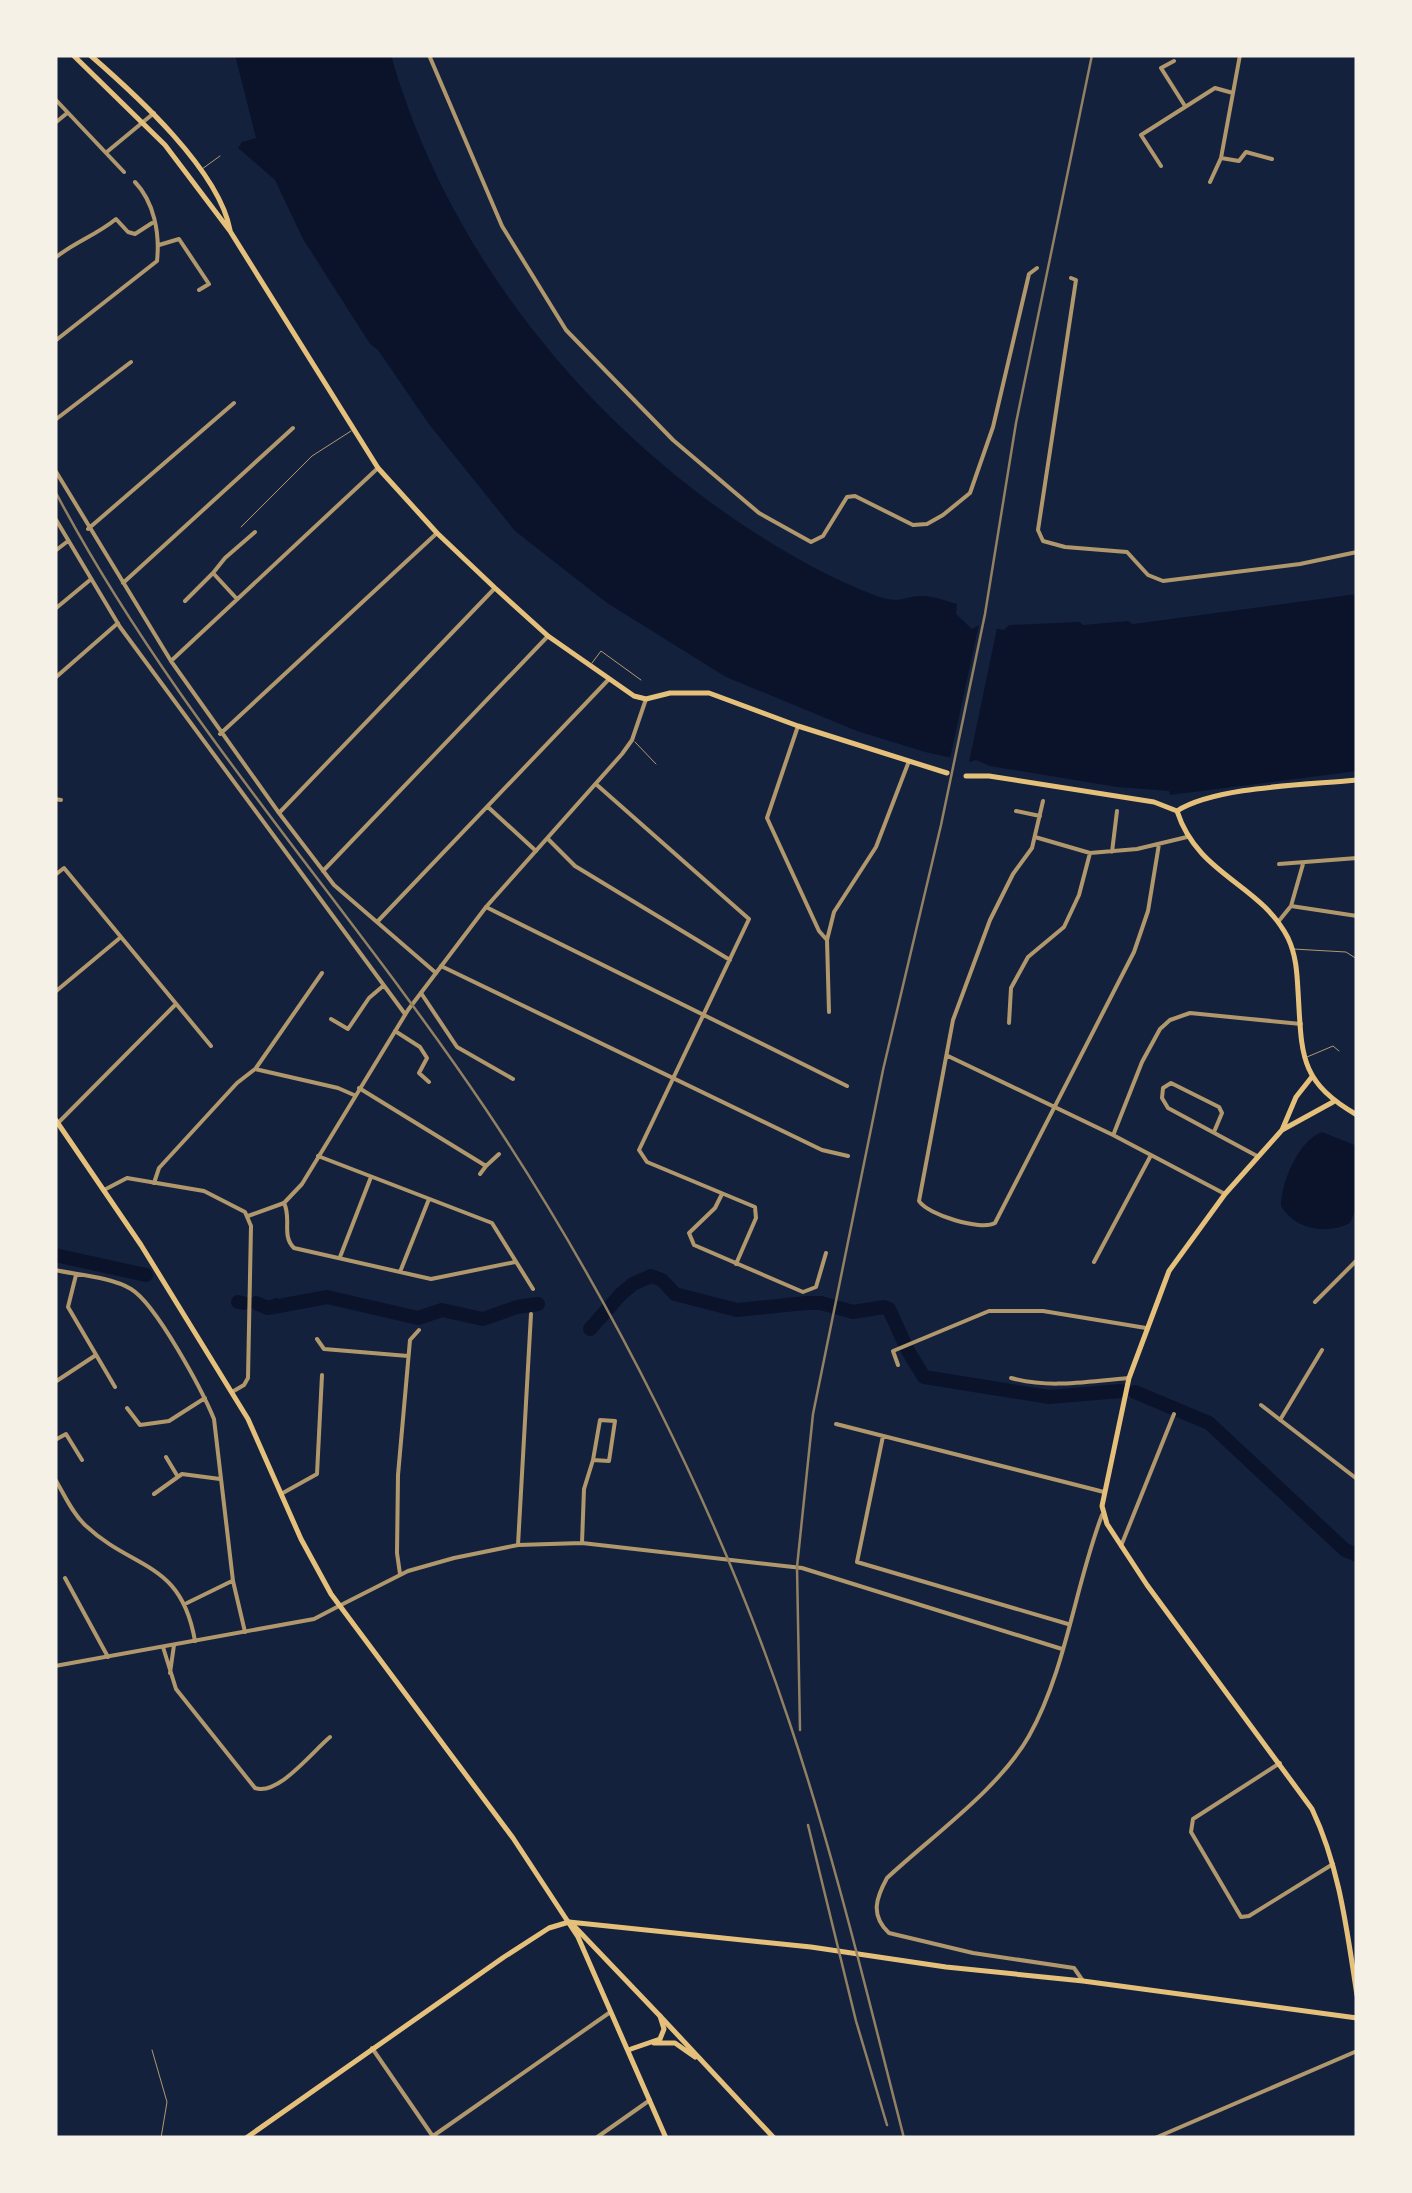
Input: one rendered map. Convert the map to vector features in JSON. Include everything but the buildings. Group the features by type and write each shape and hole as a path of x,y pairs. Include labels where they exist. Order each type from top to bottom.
{"main road":[{"path":"72,55 175,157 230,231 378,468 437,532 548,636 634,696 646,700 670,693 709,693 947,773"},
{"path":"90,55 154,112 200,171 221,204 230,231"},
{"path":"966,776 989,776 1154,802 1178,811 1198,801 1226,795 1357,780"},
{"path":"1178,811 1187,837 1202,858 1278,922 1292,949 1305,1058 1311,1078 1333,1102 1357,1116"},
{"path":"1282,1130 1288,1111 1311,1078"},
{"path":"1333,1102 1282,1130 1226,1194 1170,1271 1129,1378 1102,1515 1312,1810 1333,1864 1357,1996"},
{"path":"1288,1111 1300,1119"},
{"path":"56,1121 232,1392 316,1568 339,1606 503,1824 569,1922 630,2050 666,2138"},
{"path":"569,1922 774,2138"},
{"path":"246,2138 544,1931 569,1922 811,1947 1357,2018"},
{"path":"654,2043 664,2033 660,2016"},
{"path":"630,2050 654,2043 678,2044 702,2062"}],"street":[{"path":"429,55 502,226 566,330 673,440 759,513 811,542 823,536 847,496 920,525 954,508 970,493 993,427 1029,274 1036,268"},
{"path":"1210,182 1221,158 1240,55"},
{"path":"1174,61 1161,68 1185,106"},
{"path":"1162,166 1141,135 1215,88 1233,94"},
{"path":"55,98 124,172"},
{"path":"107,152 154,112"},
{"path":"55,122 66,114"},
{"path":"1221,158 1239,161 1246,152 1272,159"},
{"path":"55,341 157,260 159,245 151,203 135,182"},
{"path":"55,258 76,241 92,238 116,220 135,234 152,222"},
{"path":"159,245 178,238 209,284 200,290"},
{"path":"1075,278 1038,530 1043,541 1065,548 1127,552 1148,575 1163,581 1314,562 1357,552"},
{"path":"55,420 131,362"},
{"path":"88,529 234,403"},
{"path":"123,584 292,428"},
{"path":"170,661 378,468"},
{"path":"55,470 170,661 334,886 437,973"},
{"path":"55,518 118,624 405,1014"},
{"path":"185,600 224,558 256,532"},
{"path":"220,734 437,532"},
{"path":"55,551 68,541"},
{"path":"213,573 237,599"},
{"path":"55,609 91,579"},
{"path":"279,813 495,588"},
{"path":"55,678 118,624"},
{"path":"323,871 548,636"},
{"path":"378,921 608,679"},
{"path":"248,1216 284,1203 302,1184 405,1014 486,907 597,785 632,740 646,700"},
{"path":"798,726 768,806 767,820 819,932 827,940"},
{"path":"828,1012 827,940 839,901 876,846 908,761"},
{"path":"597,785 749,919 640,1150 647,1162 752,1205 756,1218 736,1264"},
{"path":"1043,801 1032,848 990,920 964,989 946,1055 921,1206 984,1227 992,1226 1134,952 1148,911 1160,844"},
{"path":"488,806 536,851"},
{"path":"1016,811 1040,816"},
{"path":"1112,852 1117,811"},
{"path":"1035,837 1090,853 1187,837"},
{"path":"548,839 575,866 730,960"},
{"path":"1009,1023 1011,988 1028,957 1064,927 1079,894 1090,853"},
{"path":"1279,864 1357,858"},
{"path":"1278,922 1291,906 1304,864"},
{"path":"55,875 64,868 210,1046"},
{"path":"1291,906 1357,916"},
{"path":"486,907 847,1086"},
{"path":"55,992 121,937"},
{"path":"441,966 822,1150 848,1156"},
{"path":"154,1183 159,1168 237,1082 255,1068 322,973"},
{"path":"331,1019 348,1029 369,998 383,986"},
{"path":"421,993 457,1047 512,1079"},
{"path":"56,1121 176,1004"},
{"path":"1113,1135 1142,1062 1160,1029 1170,1020 1190,1012 1300,1024"},
{"path":"395,1031 420,1047 427,1058 420,1073 430,1082"},
{"path":"946,1055 1226,1194"},
{"path":"255,1068 354,1095"},
{"path":"1214,1132 1222,1113 1219,1107 1170,1084 1162,1088 1168,1108 1257,1156"},
{"path":"360,1088 486,1166"},
{"path":"480,1174 499,1154"},
{"path":"318,1156 492,1223 532,1289"},
{"path":"1094,1262 1150,1157"},
{"path":"104,1190 127,1178 204,1190 232,1203 248,1216 248,1378 244,1386 232,1392"},
{"path":"339,1258 371,1178"},
{"path":"722,1194 689,1236 694,1245 808,1292 816,1286 826,1253"},
{"path":"400,1272 429,1198"},
{"path":"284,1203 291,1246 440,1279 515,1262"},
{"path":"1315,1302 1357,1260"},
{"path":"55,1270 119,1284 142,1298 205,1398 214,1419 232,1581 244,1632"},
{"path":"76,1276 68,1307 115,1387"},
{"path":"894,1351 962,1320 1002,1310 1043,1311 1146,1328"},
{"path":"518,1545 530,1314"},
{"path":"400,1574 398,1475 410,1340 419,1330"},
{"path":"317,1340 324,1349 408,1356"},
{"path":"890,1343 898,1364"},
{"path":"1280,1420 1322,1350"},
{"path":"55,1382 96,1355"},
{"path":"281,1494 317,1474 322,1375"},
{"path":"1011,1378 1042,1385 1129,1378"},
{"path":"127,1408 140,1425 170,1420 205,1398"},
{"path":"1262,1405 1356,1475"},
{"path":"1121,1546 1174,1414"},
{"path":"582,1543 584,1489 600,1420 615,1422 609,1460 593,1460"},
{"path":"836,1424 1104,1492"},
{"path":"55,1440 66,1434 82,1460"},
{"path":"882,1436 857,1562 1068,1624"},
{"path":"166,1457 178,1476"},
{"path":"154,1494 178,1476 220,1479"},
{"path":"55,1479 81,1522 152,1568 187,1603 195,1640"},
{"path":"1083,1981 1074,1968 972,1953 889,1933 880,1924 875,1900 886,1878 1000,1774 1028,1739 1046,1702 1102,1515"},
{"path":"55,1666 314,1619 400,1574 518,1545 582,1543 802,1568 1062,1649"},
{"path":"64,1578 108,1657"},
{"path":"187,1603 232,1581"},
{"path":"170,1673 174,1644"},
{"path":"162,1646 181,1696 248,1783 260,1790 281,1784 330,1738"},
{"path":"1280,1764 1193,1819 1191,1832 1241,1917 1249,1916 1333,1864"},
{"path":"372,2048 433,2137 612,2012"},
{"path":"1155,2138 1357,2051"},
{"path":"596,2138 650,2100"}],"lane":[{"path":"200,171 220,156"},
{"path":"241,527 312,456 353,430"},
{"path":"180,639 187,646"},
{"path":"590,666 601,652 642,680"},
{"path":"632,740 656,764"},
{"path":"1292,949 1346,952 1357,959"},
{"path":"1305,1058 1333,1046 1339,1051"},
{"path":"152,2050 167,2102 161,2138"}],"water":[{"path":"235,55 391,55 415,125 445,192 481,257 571,375 622,428 678,477 753,532 841,581 891,600 925,596 944,600 957,604 956,614 972,629 979,625 1004,630 1009,625 1128,621 1133,624 1357,594 1357,771 1170,795 1169,791 1117,787 925,752 857,731 726,677 607,603 515,531 370,344 303,239 275,180 238,148 242,142 256,138"},
{"path":"1322,1132 1357,1146 1357,1206 1350,1223 1331,1229 1303,1225 1281,1206 1293,1163 1306,1144"}],"pier":[{"path":"980,620 998,623 968,767 949,763"}],"waterway":[{"path":"55,1255 146,1275"},
{"path":"651,1276 655,1272"},
{"path":"590,1329 621,1294 651,1276 662,1280 675,1294 737,1310 806,1303 853,1312 884,1307 889,1309 924,1377 1049,1397 1121,1391"},
{"path":"256,1303 268,1308 327,1297 418,1318 442,1310 483,1319 538,1304"},
{"path":"263,1304 277,1299"},
{"path":"238,1302 243,1303"},
{"path":"1135,1392 1209,1423 1345,1550 1357,1555"}],"railway":[{"path":"800,1730 797,1567 813,1414 883,1070 941,825 985,614 1016,423 1092,55"},
{"path":"55,491 152,652 485,1108 617,1327 729,1562 789,1721 836,1876 904,2138"},
{"path":"808,1825 856,2021 887,2125"}]}
